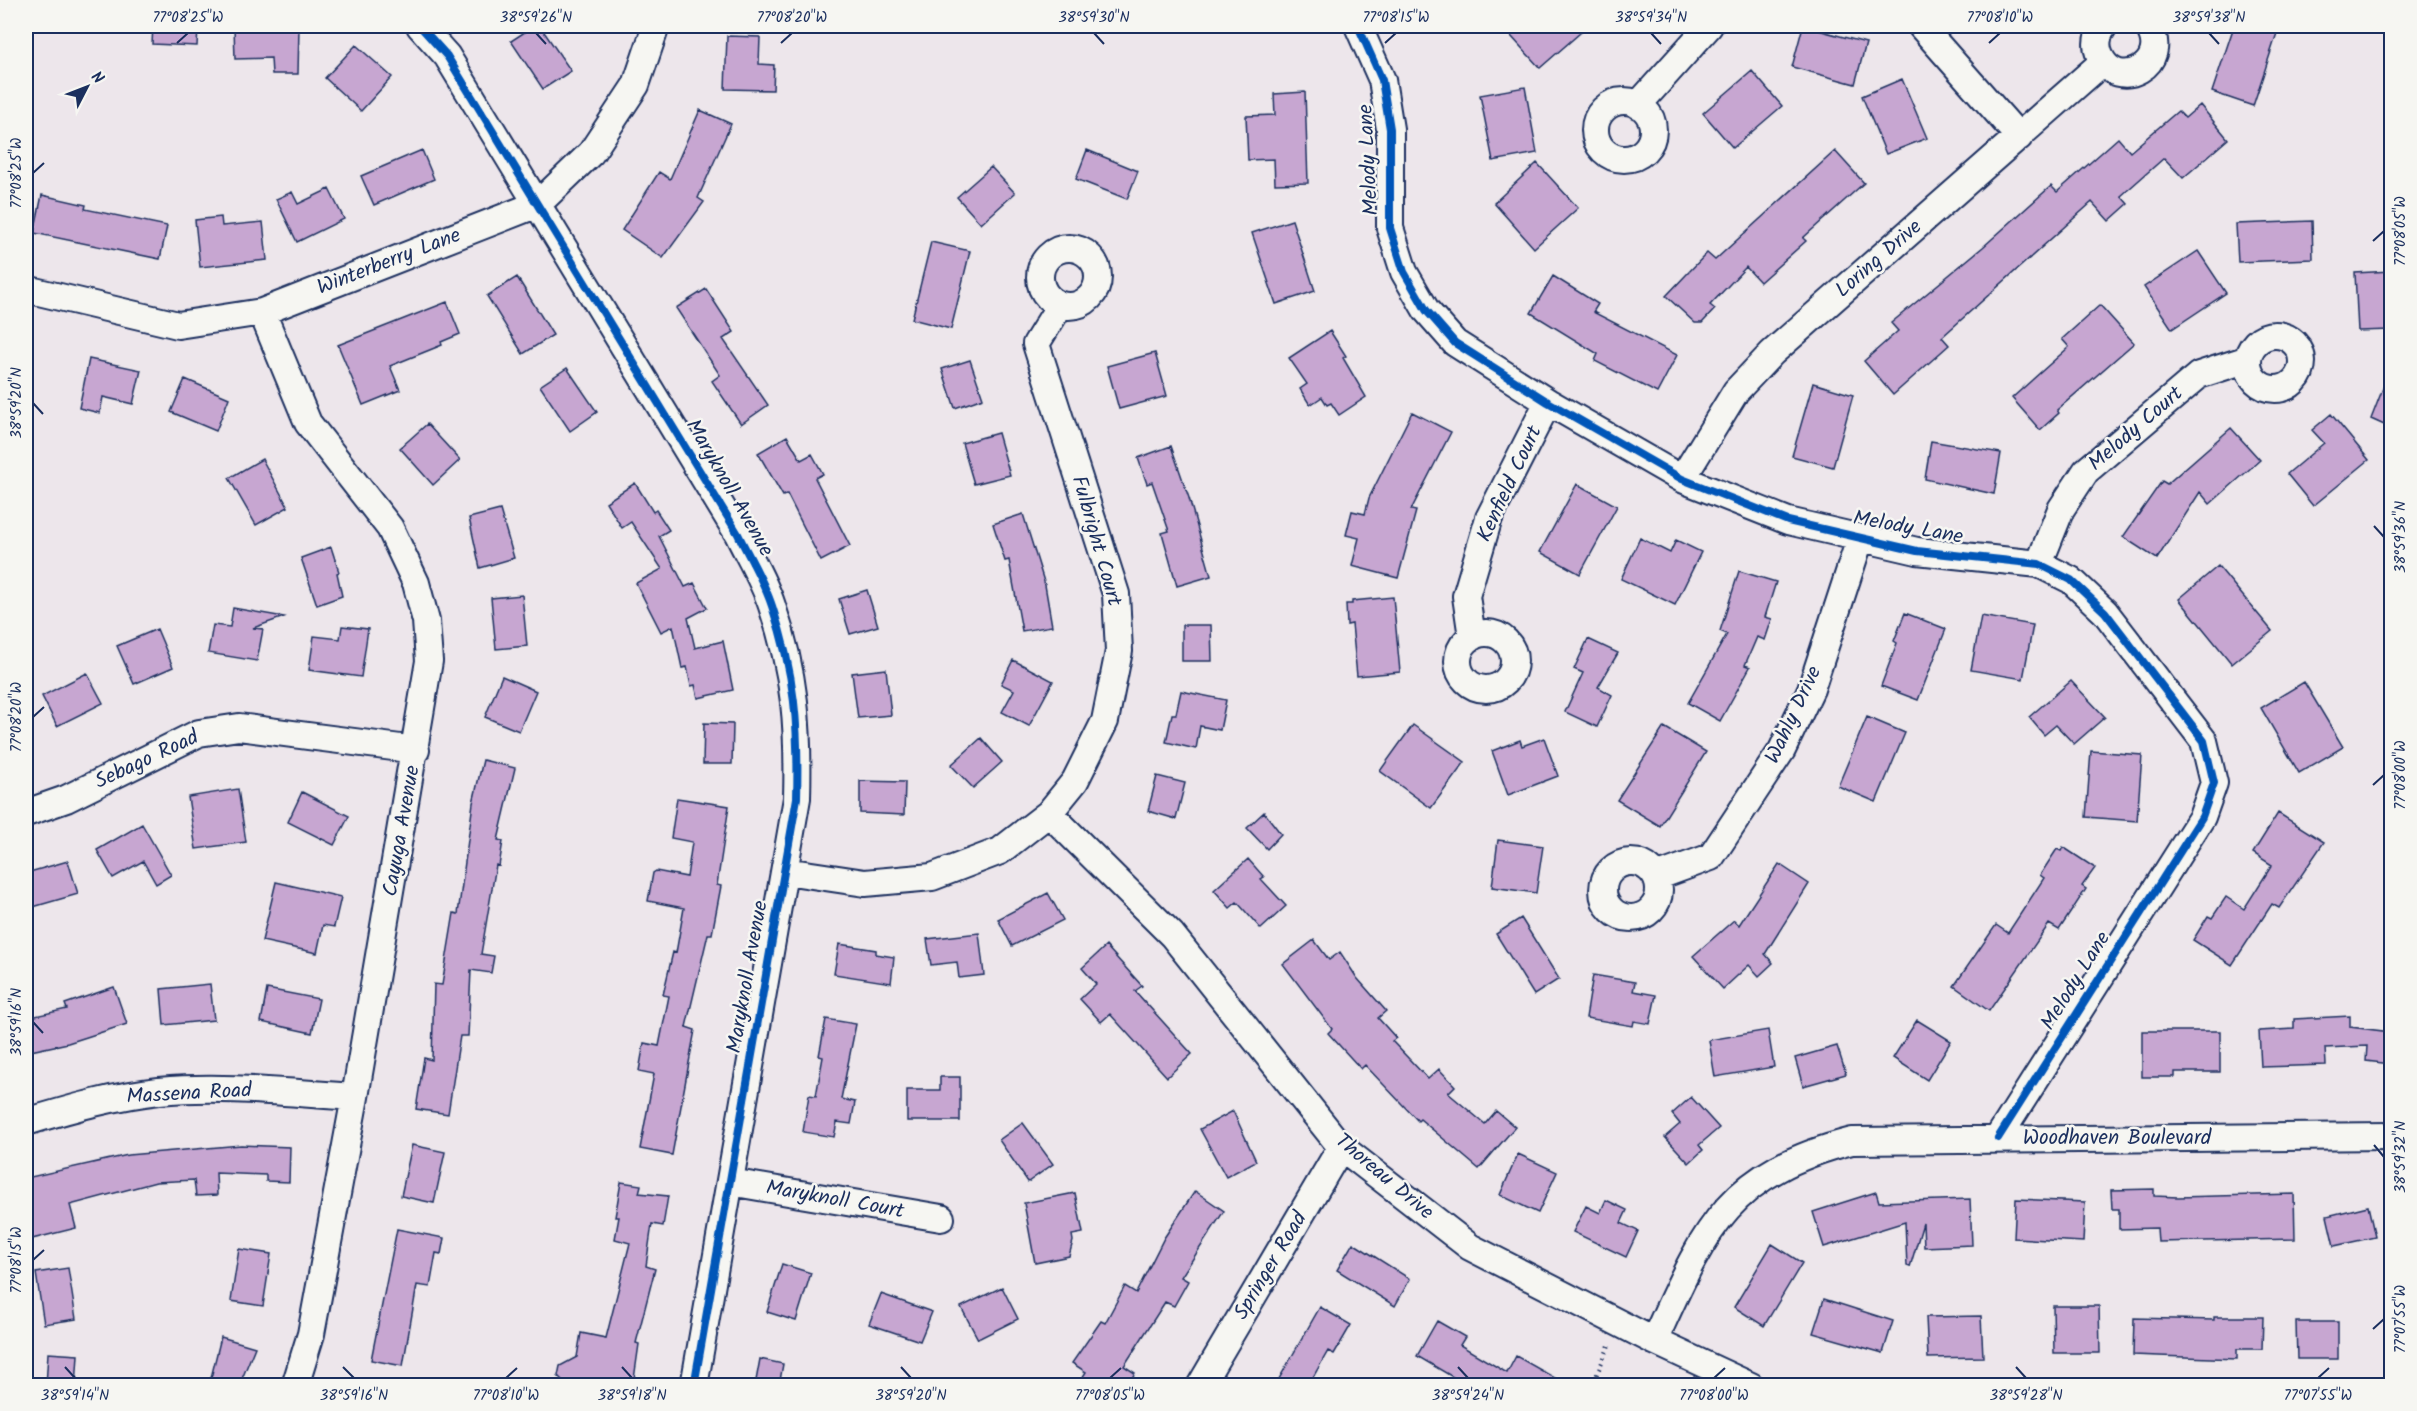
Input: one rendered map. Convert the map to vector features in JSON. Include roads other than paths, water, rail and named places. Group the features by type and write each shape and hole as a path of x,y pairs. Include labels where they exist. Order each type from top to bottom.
{"street":[{"name":"Maryknoll Avenue","path":"420,26 447,56 738,534 772,604 791,675 799,734 797,798 694,1386"},
{"name":"Winterberry Lane","path":"26,289 178,325 262,312 538,204 591,153 636,85 656,26"},
{"name":"Melody Lane","path":"1358,26 1382,80 1390,129 1390,228 1404,272 1426,310 1455,343 1548,402 1682,479 1788,521 1917,551 2039,564 2071,580 2105,612 2204,741 2214,783 2202,817 1998,1138"},
{"path":"1638,105 1709,26"},
{"path":"1921,26 2019,137"},
{"path":"2104,26 2097,41 2103,62 2116,72 2126,74 2144,67 2151,60 2155,42 2148,26"},
{"name":"Loring Drive","path":"1682,479 1736,391 1772,353 2103,62"},
{"name":"Fulbright Court","path":"785,871 865,883 932,877 1000,851 1049,813 1075,781 1105,721 1119,651 1116,594 1036,344 1060,305"},
{"name":"Cayuga Avenue","path":"262,312 308,423 390,528 416,583 426,621 429,661 416,750 355,1097 311,1334 295,1386"},
{"name":"Melody Court","path":"2039,564 2061,509 2086,471 2199,375 2248,359"},
{"name":"Kenfield Court","path":"1472,637 1466,596 1489,518 1548,402"},
{"name":"Wahly Drive","path":"1656,877 1711,857 1782,750 1811,688 1860,539"},
{"name":"Sebago Road","path":"26,813 66,799 199,733 209,731 239,727 416,750"},
{"name":"Thoreau Drive","path":"1049,813 1172,935 1341,1147 1470,1247 1654,1341 1751,1386"},
{"name":"Massena Road","path":"26,1122 108,1099 160,1091 244,1089 355,1097"},
{"name":"Woodhaven Boulevard","path":"1654,1341 1691,1259 1711,1226 1740,1194 1775,1169 1815,1150 1852,1141 2391,1136"},
{"name":"Springer Road","path":"1200,1386 1341,1147"},
{"name":"Maryknoll Court","path":"730,1182 940,1218"}]}
